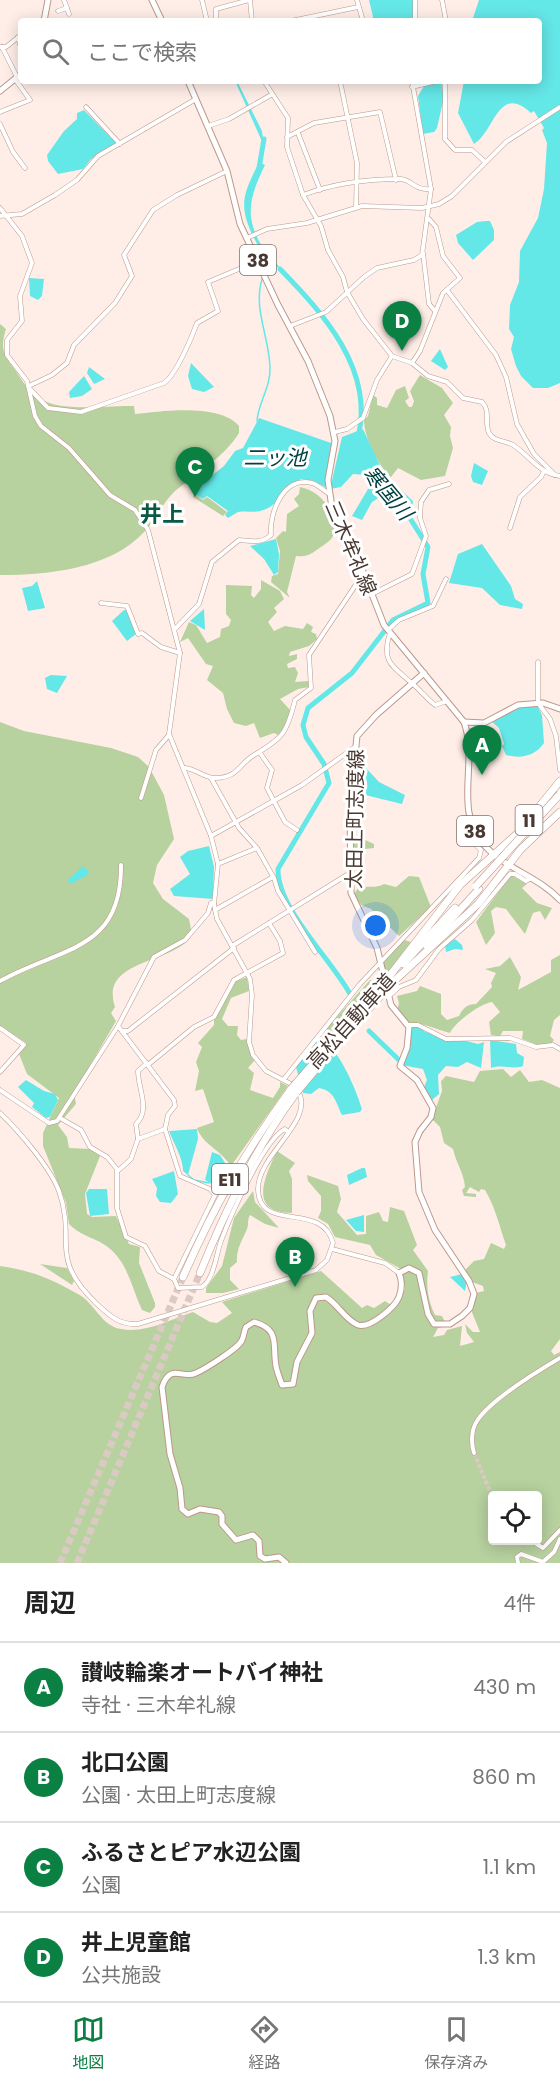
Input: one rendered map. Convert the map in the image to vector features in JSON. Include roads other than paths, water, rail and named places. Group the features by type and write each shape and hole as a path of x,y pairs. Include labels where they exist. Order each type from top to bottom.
{"highway":[{"name":"11","path":"495,855 524,827 560,781"},
{"name":"高松自動車道","path":"477,887 560,794"},
{"name":"高松自動車道","path":"334,1043 382,992 390,980 560,801"},
{"name":"11","path":"509,864 560,812"},
{"path":"390,980 460,885 495,855"},
{"path":"390,980 478,904 509,864"},
{"name":"高松自動車道","path":"183,1277 210,1217 237,1166 294,1091 368,1002 382,992"},
{"name":"高松自動車道","path":"200,1273 245,1173 294,1091"}],"main road":[{"path":"45,18 48,0"},
{"path":"152,0 161,18"},
{"path":"0,91 18,77"},
{"name":"三木牟礼線","path":"189,84 227,171 240,224 249,237 258,261 308,361 335,434 328,492 332,508 387,630 448,700 464,722 469,740 468,811 474,829 482,842 495,855 560,900"},
{"name":"太田上町志度線","path":"408,1025 393,1009 382,992 380,961 373,937 351,893 355,747 361,730 411,682 424,673"},
{"path":"464,722 484,723 510,707 538,703 560,709"},
{"path":"286,1563 279,1557 265,1559 260,1556 259,1541 253,1534 236,1540 222,1524 222,1516 219,1512 200,1509 188,1514 182,1509 180,1488 170,1454 162,1395 164,1382 173,1373 194,1375 236,1348 243,1340 246,1327 254,1322 267,1327 272,1332 275,1364 282,1385 288,1386 294,1381 297,1362 312,1333 310,1311 316,1299 326,1297 351,1321 359,1325 367,1325 399,1298 401,1282 399,1273 412,1268 419,1273 428,1314 434,1324 441,1326 468,1312 473,1303 472,1285 435,1230 417,1186 415,1142 431,1117 433,1108 417,1080 401,1069 401,1062 407,1048 408,1025"}],"street":[{"path":"64,0 69,14"},
{"path":"202,0 206,18"},
{"path":"216,18 216,9 249,0 252,18"},
{"path":"357,0 362,18"},
{"path":"415,0 415,18"},
{"path":"442,0 445,18"},
{"path":"305,18 358,7"},
{"path":"58,11 67,8"},
{"path":"18,37 1,47 18,77"},
{"path":"0,112 30,100 22,84"},
{"path":"266,84 288,118 289,156 303,195 318,220 327,250 343,277 347,292 392,356 412,363 428,376 447,382 459,396 482,402 487,411 490,434 515,447 544,471 558,475"},
{"path":"341,84 357,163 356,208"},
{"path":"424,84 412,87 431,189 423,253 429,304 435,311"},
{"path":"445,84 445,139 455,150 472,150 485,162"},
{"path":"208,126 272,95"},
{"path":"0,216 22,214 55,195 82,176 98,156 196,99"},
{"path":"86,107 120,144"},
{"path":"249,237 258,232 318,220 356,208 375,205 430,207 452,196 506,142 560,107"},
{"path":"287,137 314,123 380,112 396,180"},
{"path":"0,124 13,152 25,168"},
{"path":"298,133 320,190"},
{"path":"29,387 62,368 74,345 115,303 132,276 124,255 153,210 177,195 227,171"},
{"path":"303,195 358,181 404,179 421,190 431,189"},
{"path":"0,208 25,241 32,263 21,292 22,321 6,345 7,355 29,387 48,408 81,412 164,383 173,375 197,323 218,311 208,282 258,261"},
{"path":"412,363 420,351 443,293 459,276 443,256 438,232 429,219"},
{"path":"290,326 326,312 377,268 418,259 423,253"},
{"path":"447,290 496,355 506,377 517,424 534,454 558,475"},
{"path":"335,434 363,418 376,380 392,356"},
{"path":"29,387 34,412 41,426 69,448 110,495 132,507 150,535 180,653 169,734 156,750 141,798"},
{"path":"510,528 520,498 544,471"},
{"path":"174,629 199,604 206,572 214,558 239,540 249,543 266,539 271,535 270,522 273,508 287,490 302,482 313,483 328,492"},
{"path":"372,594 412,574 426,536 420,518 421,502 429,490 449,484"},
{"path":"185,768 211,778 235,773 253,756 282,737 293,715 295,700 311,688 309,655 363,574"},
{"path":"446,579 433,606 399,620 387,630 386,657 399,675 411,682 435,705 448,700"},
{"path":"101,603 127,606 132,612 138,634 142,633 162,647 180,653"},
{"path":"538,662 538,703 550,719 556,736 560,770"},
{"path":"0,1113 25,1142 58,1190 66,1258 74,1278 92,1299 120,1322 147,1322 316,1270 327,1260 332,1249 331,1237 321,1223 275,1214 265,1206 259,1193 263,1169 300,1116 303,1104 295,1087 262,1068 251,1051 249,1036 252,995 248,974 219,925 214,904 218,864 212,836 169,734"},
{"path":"212,836 326,768 355,747"},
{"path":"260,753 272,770 267,788 285,822 297,830"},
{"path":"211,778 236,822 257,848 278,891 315,952"},
{"path":"284,1079 380,961 433,910 479,858 481,850 466,836 474,829"},
{"path":"218,864 257,848"},
{"path":"0,981 82,944 101,930 118,900 121,865"},
{"path":"122,1031 128,1031 233,947 350,873"},
{"path":"382,992 416,981 439,949 472,920 510,874 515,874 526,881 531,878"},
{"path":"215,910 273,877"},
{"path":"0,1090 49,1123 60,1118 118,1026 154,957 185,940 208,913 211,903 214,904"},
{"path":"269,923 280,941 283,953 231,983 214,1017 194,1027 138,1071 144,1109 142,1118 135,1126 138,1139 131,1159 119,1170 117,1208 126,1238 145,1246 159,1271 182,1288 206,1285 228,1225 259,1159 283,1129 288,1132"},
{"path":"408,1025 418,1025 446,1039 510,1038 536,1047 553,1045 560,1049"},
{"path":"118,1026 174,1100 175,1106 168,1114 165,1129 180,1176 210,1190 214,1195 174,1280"},
{"path":"0,1028 24,1044 0,1072"},
{"path":"60,1118 81,1130 90,1147 107,1157 119,1170"},
{"path":"138,1139 165,1129"},
{"path":"332,1249 386,1263 399,1273"},
{"path":"474,1453 472,1440 478,1419 537,1370 560,1358"},
{"path":"538,1545 543,1548 560,1530"},
{"path":"518,1563 517,1557 521,1554 543,1562 554,1552 560,1539"}],"water":[{"path":"369,0 415,0 413,18 373,18"},
{"path":"479,0 560,0 560,383 548,388 533,388 521,376 511,349 514,337 509,329 510,305 519,282 520,251 538,218 544,189 547,143 542,130 544,128 534,111 531,113 520,105 511,103 498,112 481,138 474,144 458,113 463,84 542,84 542,18 473,18"},
{"path":"236,84 238,84 262,131 264,146"},
{"path":"441,84 444,97 437,128 434,132 423,134 418,96 424,86"},
{"path":"84,110 116,143 91,159 83,169 58,174 48,161 47,155 64,131 77,119 77,113"},
{"path":"259,162 265,165 252,198 253,228 265,251 284,273 266,257 265,266 245,215 247,190"},
{"path":"490,221 494,230 494,240 473,260 458,243 456,235 477,222"},
{"path":"29,278 44,279 42,296 38,300 30,296"},
{"path":"440,349 448,367 445,370 431,361"},
{"path":"191,363 214,387 204,392 192,389 188,376"},
{"path":"89,367 105,379 94,384 87,373"},
{"path":"84,376 92,389 82,396 70,398 69,392"},
{"name":"二ッ池","path":"259,418 334,444 327,488 314,481 302,479 292,484 270,507 257,512 238,512 228,518 225,515 228,511 207,496 203,499 196,495 200,479 210,477 224,466 235,451 243,448"},
{"name":"二ッ池","path":"363,429 384,474 413,501 412,509 398,508 380,497 372,502 362,520 352,516 368,489 366,475 353,474 341,487 330,489 342,437"},
{"path":"474,463 488,471 482,485 473,482 471,476"},
{"path":"276,539 279,554 278,572 274,575 264,559 250,546"},
{"path":"482,544 511,586 515,599 523,604 522,609 500,605 482,588 449,583 458,554"},
{"path":"37,581 45,608 28,611 22,588 32,586"},
{"path":"204,609 205,630 190,621"},
{"path":"124,610 129,610 136,634 127,641 112,621"},
{"path":"51,675 67,676 57,693 47,689 45,678"},
{"path":"537,705 542,715 544,743 536,751 527,755 517,757 506,755 499,728 492,722 518,706"},
{"path":"366,768 379,782 405,795 402,804 353,792 354,786"},
{"path":"209,846 214,867 213,899 174,896 170,889 190,874 180,857 188,851"},
{"path":"83,866 89,872 70,884 68,880"},
{"path":"455,939 462,945 463,950 455,949 446,952 445,945"},
{"path":"411,1025 420,1026 425,1032 435,1034 445,1041 450,1037 478,1044 484,1042 481,1068 467,1062 458,1067 446,1066 438,1075 439,1094 432,1100 424,1087 427,1080 423,1069 402,1065 409,1050"},
{"path":"320,1036 346,1069 362,1109 360,1112 342,1115 334,1098 319,1088 311,1094 303,1093 296,1067"},
{"path":"490,1040 516,1044 517,1053 524,1057 523,1066 491,1068"},
{"path":"26,1080 44,1091 55,1094 58,1100 50,1117 46,1118 32,1107 34,1103 18,1087"},
{"path":"197,1129 198,1139 188,1175 183,1171 180,1156 169,1131"},
{"path":"212,1152 220,1155 230,1171 220,1189 205,1180"},
{"path":"365,1168 367,1177 349,1185 347,1175"},
{"path":"174,1171 178,1194 171,1203 160,1202 156,1196 157,1188 152,1179"},
{"path":"89,1189 107,1189 109,1214 90,1216 86,1193"},
{"path":"364,1215 364,1232 356,1231 346,1220"},
{"path":"462,1274 467,1280 465,1291 450,1277"}],"waterway":[{"name":"寒国川","path":"259,168 264,139"},
{"name":"寒国川","path":"280,269 313,304 342,344 359,389 361,412 358,437"},
{"path":"257,421 270,374 259,301 262,279"},
{"name":"寒国川","path":"350,994 295,916 280,884 278,869 329,783 324,764 306,737 303,725 308,708 352,673 393,620 428,603 423,574 428,547 401,504"},
{"name":"寒国川","path":"369,1031 400,1061 405,1063"},
{"path":"188,1175 194,1180 209,1183"}],"tunnel":[{"path":"77,1563 200,1273"},
{"path":"60,1563 183,1277"},
{"path":"474,1453 490,1491"}],"place":[{"name":"井上児童館","path":"402,351"},
{"name":"ふるさとピア水辺公園","path":"195,497"},
{"name":"讃岐輪楽オートバイ神社","path":"482,775"},
{"name":"北口公園","path":"295,1287"}],"district":[{"name":"井上","path":"162,514"}]}
